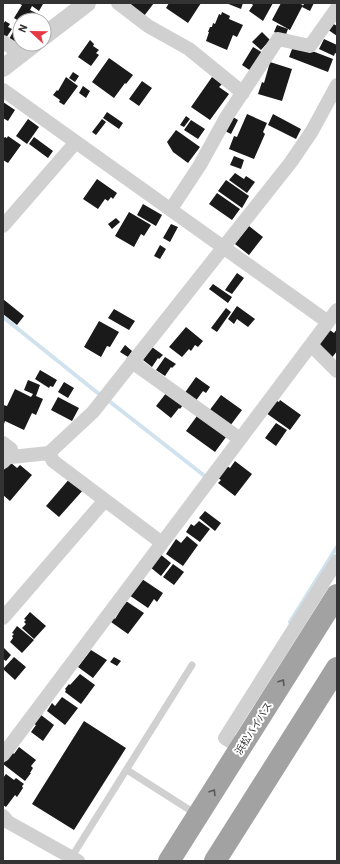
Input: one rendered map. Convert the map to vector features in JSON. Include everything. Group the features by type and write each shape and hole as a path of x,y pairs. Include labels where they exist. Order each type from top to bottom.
{"highway":[{"name":"浜松バイパス","path":"169,861 337,595"},
{"path":"204,861 280,740 334,673"},
{"path":"215,861 334,673"}],"street":[{"path":"52,30 87,3"},
{"path":"118,3 148,26 189,49 242,93"},
{"path":"171,210 200,165 227,116 278,39 310,46 337,8 329,3"},
{"path":"3,42 11,47 18,56"},
{"path":"3,68 23,52"},
{"path":"3,443 10,449 7,460 49,453 93,412 302,147 337,85"},
{"path":"3,90 328,322"},
{"path":"3,226 76,142"},
{"path":"3,755 337,310"},
{"path":"311,345 337,371"},
{"path":"132,362 240,439"},
{"path":"49,453 53,461 162,543"},
{"path":"3,618 105,500"},
{"path":"240,748 226,738 337,561"},
{"path":"3,816 8,822 73,860"}],"lane":[{"path":"73,860 192,665"},
{"path":"127,770 198,815"}],"building":[{"path":"127,3 154,3 144,16"},
{"path":"169,3 201,3 188,23 166,8"},
{"path":"226,3 243,3 241,9"},
{"path":"251,3 273,3 263,21 249,11 253,5"},
{"path":"281,3 298,3 303,5 290,30 272,20"},
{"path":"302,3 314,3 310,11 302,7 304,4"},
{"path":"20,4 43,4 39,11 32,6 30,10 34,12 18,12 22,5"},
{"path":"222,12 230,16 229,19 243,25 237,37 233,35 227,50 206,41 210,27 212,27 213,23 215,24 219,14 221,15"},
{"path":"5,21 10,24 8,27 12,29 6,38 3,36 3,25"},
{"path":"332,23 337,26 337,36 327,29"},
{"path":"277,25 288,29 285,37 274,32"},
{"path":"262,32 270,40 261,50 252,42"},
{"path":"12,34 12,43 8,41"},
{"path":"324,39 337,45 337,54 335,53 334,56 319,49"},
{"path":"90,40 94,44 93,46 99,50 96,53 99,55 91,66 78,57"},
{"path":"294,44 333,59 328,72 289,57"},
{"path":"253,47 263,53 251,71 242,65"},
{"path":"109,58 133,75 114,98 92,82"},
{"path":"270,62 292,69 282,101 258,94 262,82 264,83"},
{"path":"73,72 79,76 75,82 69,78"},
{"path":"66,77 78,86 64,105 53,95 57,90 58,91"},
{"path":"212,77 222,84 219,87 229,94 210,120 191,107"},
{"path":"142,81 152,88 139,106 129,99"},
{"path":"83,86 90,91 86,98 79,93"},
{"path":"3,102 15,110 8,121 3,118"},
{"path":"107,112 123,123 119,129 103,118"},
{"path":"247,114 267,123 263,132 265,134 254,159 229,149 234,136 237,137"},
{"path":"273,114 301,129 296,139 268,125"},
{"path":"186,116 190,119 184,127 180,125"},
{"path":"231,116 238,120 231,134 223,130"},
{"path":"28,119 39,127 27,144 16,136"},
{"path":"102,119 106,122 96,135 92,132"},
{"path":"191,120 205,129 198,139 184,130"},
{"path":"176,130 200,147 188,163 173,152 167,142"},
{"path":"8,136 21,145 8,163 3,160 3,139 5,137 7,138"},
{"path":"34,137 53,151 48,158 29,144"},
{"path":"234,156 244,160 241,169 230,165"},
{"path":"235,173 244,179 246,176 255,182 247,193 229,180"},
{"path":"97,179 117,193 113,199 111,197 108,201 105,199 98,209 83,199"},
{"path":"226,180 249,196 242,208 218,191"},
{"path":"217,193 240,209 232,220 209,204"},
{"path":"143,204 162,215 156,226 137,215"},
{"path":"129,212 151,225 144,236 141,234 134,247 115,236"},
{"path":"116,218 120,222 112,229 108,224"},
{"path":"171,224 178,227 170,242 163,238"},
{"path":"249,226 263,237 249,255 235,244"},
{"path":"160,245 166,249 160,259 154,256"},
{"path":"237,273 244,278 232,294 225,290"},
{"path":"213,284 232,297 228,303 209,289"},
{"path":"3,299 24,316 17,325 3,314"},
{"path":"237,306 255,319 248,327 237,319 234,324 228,319"},
{"path":"226,308 231,312 217,332 211,328"},
{"path":"114,309 135,321 129,330 108,318"},
{"path":"99,321 119,332 110,347 107,346 101,357 84,347"},
{"path":"186,327 203,341 198,347 195,345 191,351 189,349 182,357 169,347"},
{"path":"327,328 334,333 337,329 337,351 331,359 319,343"},
{"path":"125,345 132,351 128,357 120,352"},
{"path":"152,347 163,355 159,359 158,358 152,367 143,360"},
{"path":"165,357 176,364 172,368 171,367 165,376 156,370"},
{"path":"40,370 57,380 53,387 50,386 49,388 35,379"},
{"path":"196,377 210,387 206,393 203,391 195,402 184,394"},
{"path":"28,380 40,385 36,396 43,399 36,415 32,413 24,430 5,421 3,424 3,405 7,406 15,389 31,397 33,394 24,390"},
{"path":"64,382 74,388 68,398 58,392"},
{"path":"167,392 183,405 171,418 156,406"},
{"path":"221,395 242,410 230,426 209,411"},
{"path":"58,397 79,408 72,421 51,410"},
{"path":"275,400 279,402 280,400 301,415 290,430 266,413"},
{"path":"197,416 226,437 215,452 186,431"},
{"path":"276,423 287,430 276,446 265,438"},
{"path":"235,461 252,474 235,496 218,483 221,480 218,478 227,466 230,468"},
{"path":"10,462 17,468 20,465 32,475 10,501 3,495 3,471"},
{"path":"71,477 84,489 59,517 46,506"},
{"path":"205,511 221,523 215,531 199,518"},
{"path":"199,521 210,529 200,542 186,532 191,524 194,526"},
{"path":"187,536 198,545 183,566 166,554 176,539 181,543"},
{"path":"160,554 171,563 161,576 150,567"},
{"path":"173,564 184,572 174,585 163,577"},
{"path":"142,579 163,593 157,602 154,599 148,608 129,595"},
{"path":"126,601 144,613 128,634 111,622 114,618 115,619"},
{"path":"30,612 46,626 34,639 22,628 26,624 24,622 26,620 24,619"},
{"path":"17,626 34,640 22,653 10,642 14,634 12,633"},
{"path":"3,647 11,655 6,661 3,659"},
{"path":"91,650 107,660 93,678 78,667"},
{"path":"14,657 26,667 15,680 3,669"},
{"path":"114,657 121,661 117,666 110,662"},
{"path":"80,674 95,685 81,704 65,692 65,689 69,684 70,685"},
{"path":"62,697 78,708 65,725 47,711 52,703 55,706"},
{"path":"41,715 54,725 43,741 31,732 36,725 34,724"},
{"path":"84,721 126,748 74,830 32,804"},
{"path":"19,747 36,760 31,766 33,768 31,773 25,781 3,764 12,752 14,754"},
{"path":"6,774 14,780 16,778 24,784 17,797 15,795 6,807 3,805 3,778"}],"waterway":[{"path":"3,317 99,394"},
{"path":"109,401 206,477"},
{"path":"290,622 337,547"}]}
